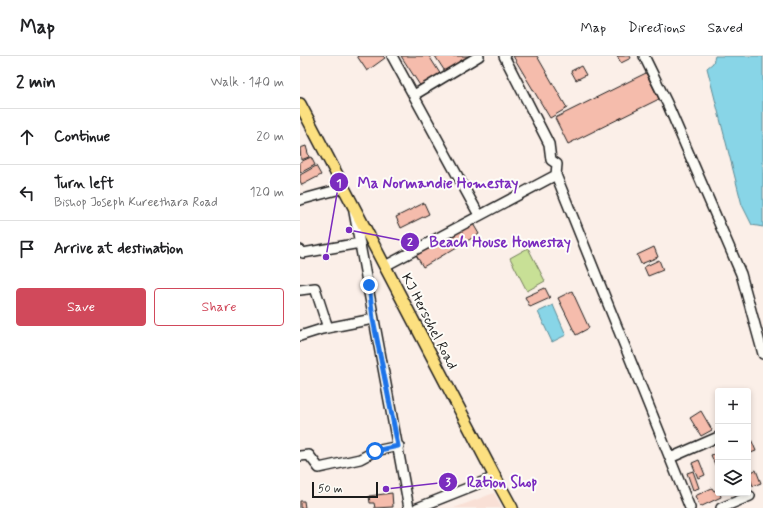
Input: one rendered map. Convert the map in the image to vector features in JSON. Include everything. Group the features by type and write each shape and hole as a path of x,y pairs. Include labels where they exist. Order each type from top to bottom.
{"main road":[{"name":"KJ Herschel Road","path":"300,104 512,508"}],"street":[{"path":"392,56 479,215"},
{"path":"414,95 479,56"},
{"path":"504,56 549,144 551,160 557,164 556,175 690,508"},
{"path":"644,56 667,103 741,274 763,354"},
{"path":"385,266 556,175"},
{"path":"301,198 344,188"},
{"path":"353,206 369,285 373,319 409,508"},
{"path":"300,250 303,253 360,243"},
{"path":"300,290 315,288 328,328"},
{"path":"300,336 328,328 373,319"},
{"path":"670,458 715,438"},
{"path":"300,456 309,455 319,468 360,459 375,451 398,446"},
{"path":"417,508 495,477"},
{"path":"721,508 750,496"}],"shaded area":[{"path":"494,493 502,508 454,508"}],"green space":[{"path":"528,248 545,281 527,291 510,258"}],"water":[{"path":"715,56 763,56 763,227 752,225 742,205 707,68 713,63"},
{"path":"553,305 566,335 552,342 538,312"}],"building":[{"path":"357,56 383,56 385,58 367,71"},
{"path":"401,56 429,56 441,75 421,87"},
{"path":"435,56 474,56 446,73"},
{"path":"513,56 537,56 567,108 550,118"},
{"path":"617,56 630,56 631,58 621,63"},
{"path":"581,66 586,75 576,80 571,71"},
{"path":"646,73 659,99 568,144 555,118"},
{"path":"306,146 309,157 301,160 300,148"},
{"path":"311,157 315,165 300,173 300,162"},
{"path":"316,166 321,175 302,185 300,175"},
{"path":"424,203 429,214 401,228 396,217"},
{"path":"472,222 479,234 423,267 416,255"},
{"path":"654,247 658,257 641,264 637,255"},
{"path":"659,260 663,270 648,276 644,267"},
{"path":"545,288 550,298 530,307 525,297"},
{"path":"572,291 589,328 576,335 558,298"},
{"path":"701,411 712,430 701,436 690,418"},
{"path":"751,439 756,451 751,453"},
{"path":"715,454 715,465 711,455"},
{"path":"699,460 705,475 698,478 692,463"},
{"path":"756,470 761,483 753,486 751,481 751,472"},
{"path":"693,471 699,488 693,490 687,473"},
{"path":"712,488 715,491 715,496 721,497 700,507 695,496"},
{"path":"392,493 393,507 375,508 374,503 370,503 369,496"},
{"path":"300,501 304,501 305,508 300,508"}],"place":[{"name":"Beach House Homestay","path":"349,230"},
{"name":"Ma Normandie Homestay","path":"326,257"},
{"name":"Ration Shop","path":"386,489"}],"route":[{"path":"369,285 373,319 398,446 375,451"}]}
